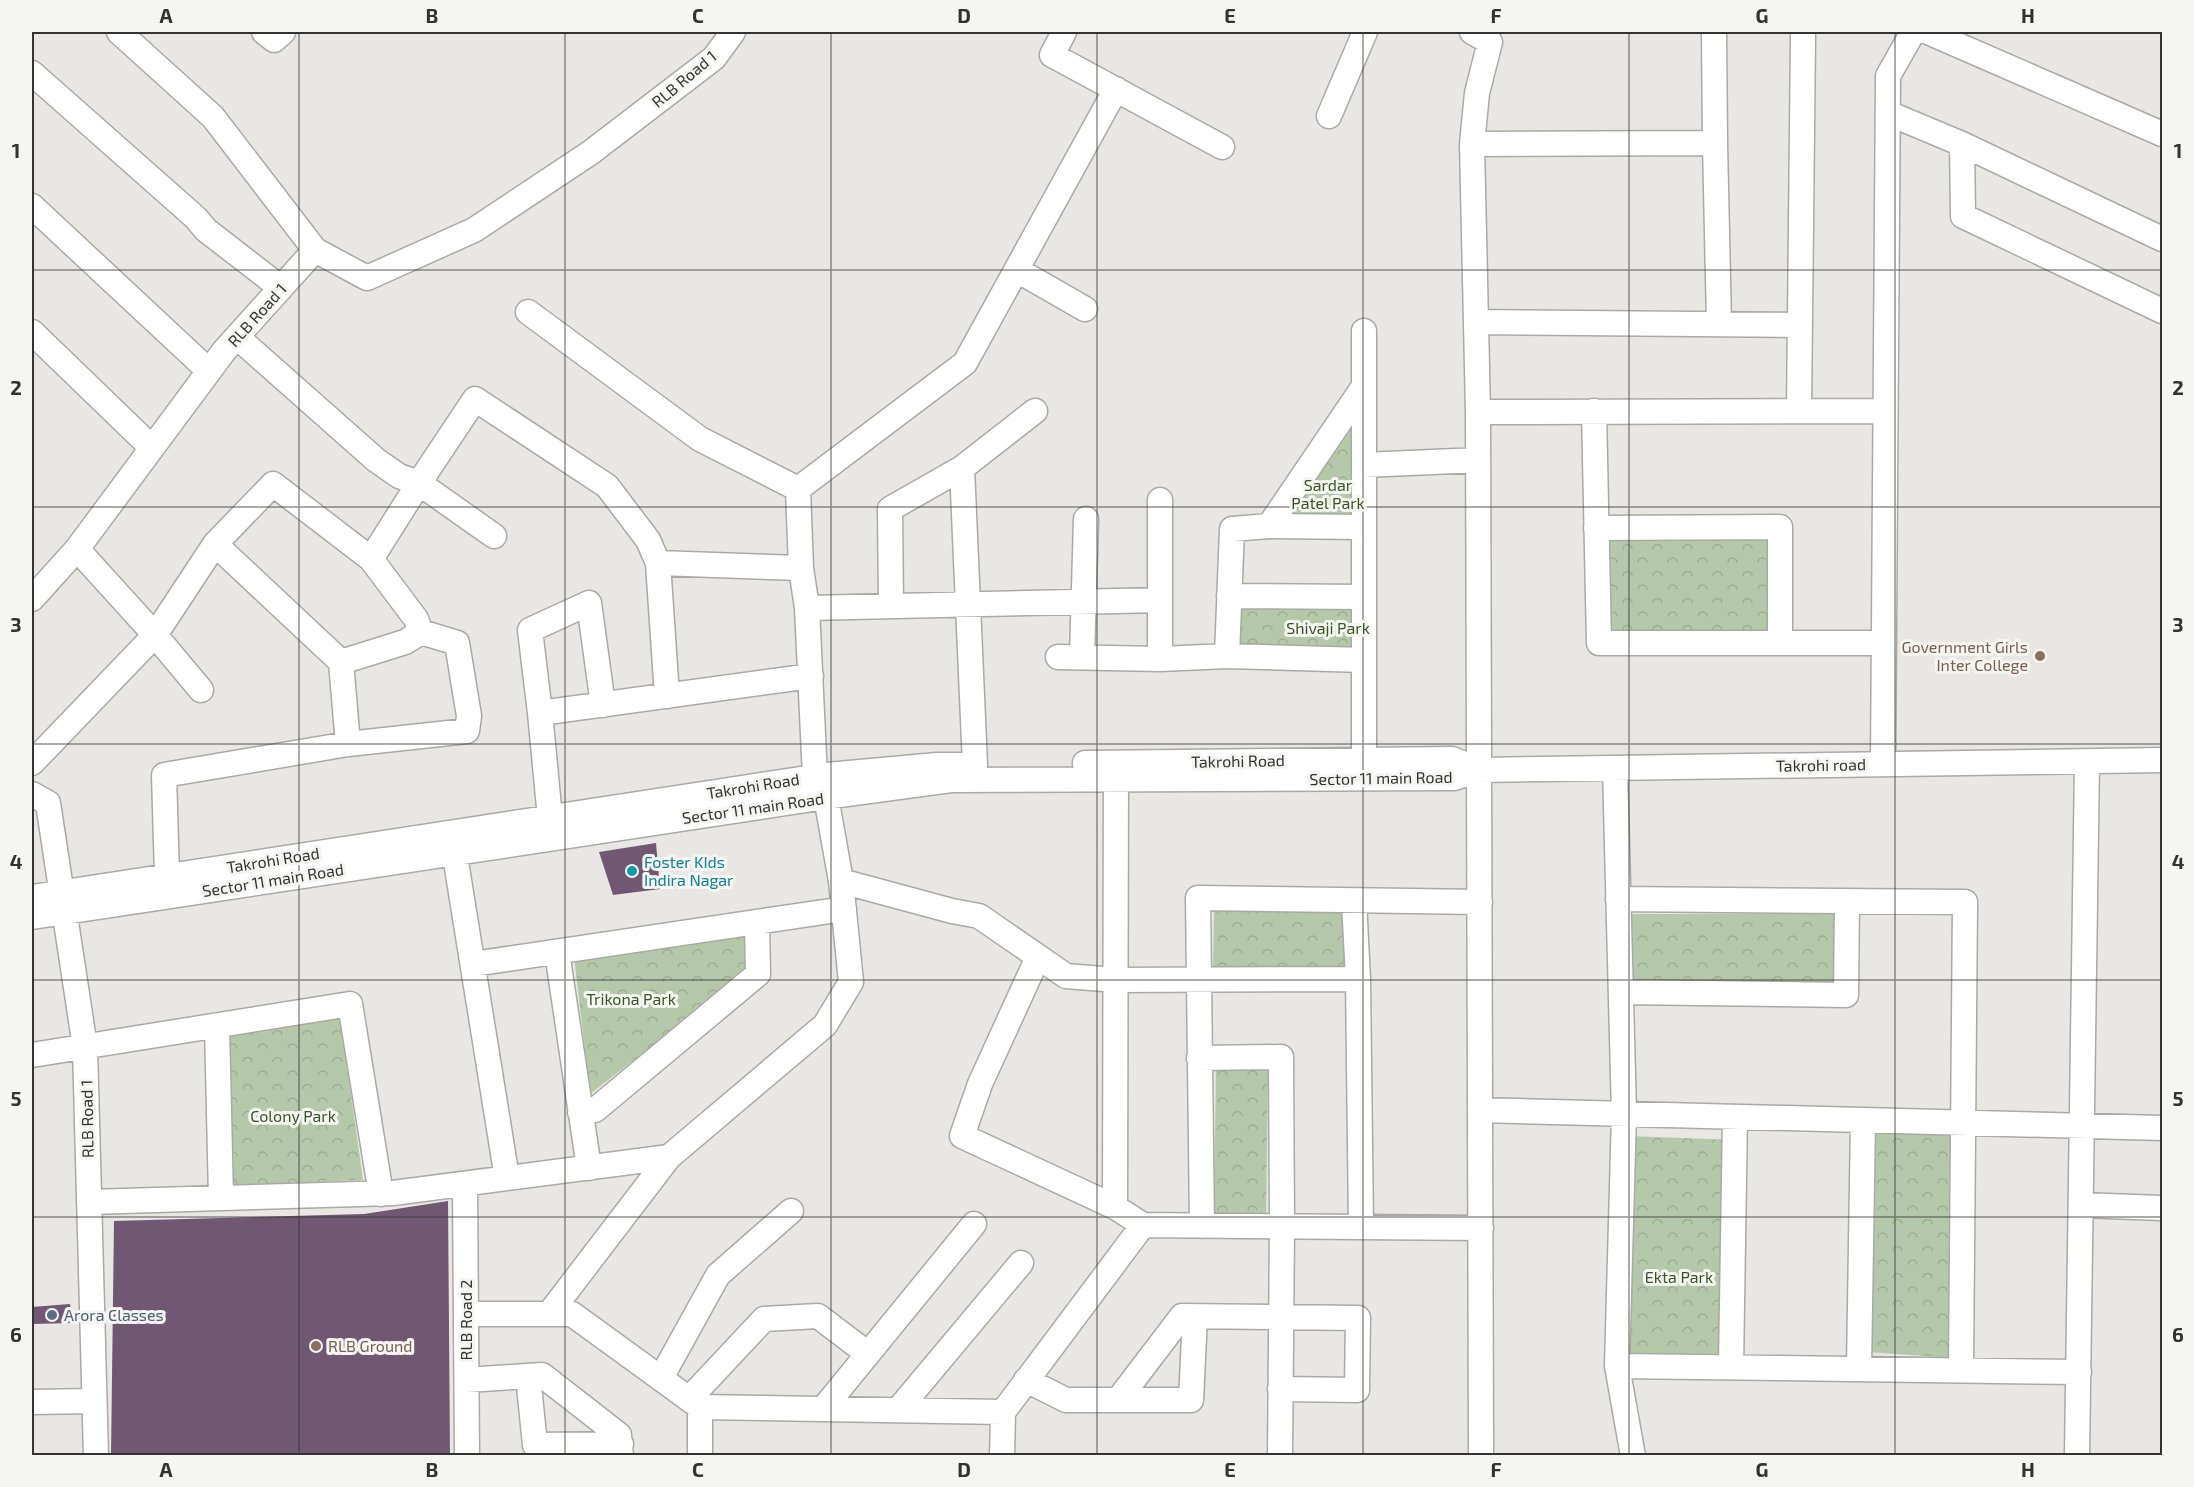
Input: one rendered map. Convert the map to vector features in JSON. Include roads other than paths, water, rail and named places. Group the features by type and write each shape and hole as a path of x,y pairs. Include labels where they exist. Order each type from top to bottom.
{"street":[{"path":"119,32 213,117 315,250"},
{"path":"264,32 274,40 284,32"},
{"name":"RLB Road 1","path":"32,599 77,549 237,337 315,250 367,278 474,230 590,153 714,58 733,32"},
{"path":"1064,32 1052,55 1222,147"},
{"path":"1329,116 1365,32"},
{"path":"1714,32 1719,324"},
{"path":"1882,764 1888,76 1913,32"},
{"path":"1928,32 2163,134"},
{"path":"1481,1455 1478,412 1472,144 1486,35"},
{"path":"1799,411 1803,36"},
{"path":"32,73 196,218 206,230 281,288"},
{"path":"798,489 965,363 1116,89"},
{"path":"1888,113 1962,144 2163,239"},
{"path":"1472,144 1715,143"},
{"path":"1962,144 1963,216 2163,311"},
{"path":"32,206 209,372"},
{"path":"1017,270 1085,309"},
{"path":"528,312 700,439 798,489"},
{"path":"1476,322 1800,325"},
{"path":"1364,331 1364,760"},
{"path":"32,332 152,448"},
{"path":"237,337 376,460 399,476 419,483 494,536"},
{"path":"1269,526 1364,386"},
{"path":"371,558 475,399 607,486 648,540 658,563 667,696"},
{"path":"891,606 890,509 962,468 1035,411"},
{"path":"1594,411 1599,643 1884,643"},
{"path":"1478,412 1885,411"},
{"path":"1364,465 1478,460"},
{"path":"962,468 975,765"},
{"path":"32,763 155,635 215,544 273,484 371,558 416,620 421,633"},
{"path":"549,1314 669,1157 825,1025 851,982 841,881 821,787 807,608 801,568 798,489"},
{"path":"1160,500 1160,659"},
{"path":"1082,657 1086,519"},
{"path":"1227,656 1232,529 1269,526 1364,527"},
{"path":"1596,528 1780,527 1780,643"},
{"path":"215,544 341,662 348,744"},
{"path":"77,549 201,690"},
{"path":"658,563 801,568"},
{"path":"1229,596 1364,597"},
{"path":"807,608 1161,600"},
{"path":"550,818 530,630 589,603 603,705"},
{"path":"167,876 164,775 348,744 466,731 469,716 457,643 421,633 405,642 341,662"},
{"path":"1058,657 1160,659 1227,656 1364,660"},
{"path":"540,713 811,676"},
{"name":"Takrohi Road","path":"32,897 62,902 167,876 453,842 550,818 821,787 937,765 1116,771 1364,760 1452,759 1480,770"},
{"name":"Takrohi road","path":"1480,770 2163,760"},
{"path":"2077,1455 2087,762"},
{"path":"1615,768 1624,1114 1617,1366 1633,1455"},
{"name":"Sector 11 main Road","path":"32,917 62,902 821,787 1116,771 1454,778 1480,770"},
{"path":"1115,1207 1116,771"},
{"name":"RLB Road 1","path":"32,794 48,803 85,1047 96,1455"},
{"path":"453,842 507,1178"},
{"path":"841,881 979,916 1066,976 1116,980 1358,979"},
{"path":"1202,1226 1198,898 1480,902"},
{"path":"1618,899 1965,902 1961,1370"},
{"path":"1354,901 1358,979 1361,1227"},
{"path":"1621,992 1846,995 1847,902"},
{"path":"473,964 844,909"},
{"path":"580,1112 595,1110 758,974 757,922"},
{"path":"557,952 589,1168"},
{"path":"1038,957 980,1084 962,1136 1115,1207 1143,1225 1481,1228"},
{"path":"32,1054 350,1004 381,1194"},
{"path":"217,1026 221,1198"},
{"path":"1199,1058 1281,1057 1280,1455"},
{"path":"1480,1110 2163,1128"},
{"path":"1731,1366 1735,1117"},
{"path":"1859,1369 1863,1120"},
{"path":"89,1202 381,1194 669,1157"},
{"name":"RLB Road 2","path":"465,1184 467,1455"},
{"path":"2081,1205 2163,1208"},
{"path":"661,1378 718,1275 791,1211"},
{"path":"823,1409 974,1224"},
{"path":"1002,1455 1003,1412 1143,1225"},
{"path":"898,1410 1021,1263"},
{"path":"466,1314 572,1314 695,1403 823,1409 1003,1412"},
{"path":"700,1455 695,1403 764,1319 818,1316 868,1354"},
{"path":"1118,1400 1182,1316 1358,1318 1358,1390 1280,1389"},
{"path":"1026,1380 1066,1400 1191,1400 1195,1317"},
{"path":"1617,1366 2079,1372"},
{"path":"467,1380 542,1375 619,1435 621,1450 536,1446 528,1376"},
{"path":"32,1402 94,1401"}],"place":[{"name":"Government Girls Inter College","path":"2040,656"},
{"name":"Foster KIds Indira Nagar","path":"632,871"},
{"name":"Arora Classes","path":"52,1315"},
{"name":"RLB Ground","path":"316,1346"}],"park label":[{"name":"Sardar Patel Park","path":"1328,494"},
{"name":"Shivaji Park","path":"1328,628"},
{"name":"Trikona Park","path":"631,999"},
{"name":"Colony Park","path":"293,1116"},
{"name":"Ekta Park","path":"1679,1277"}]}
